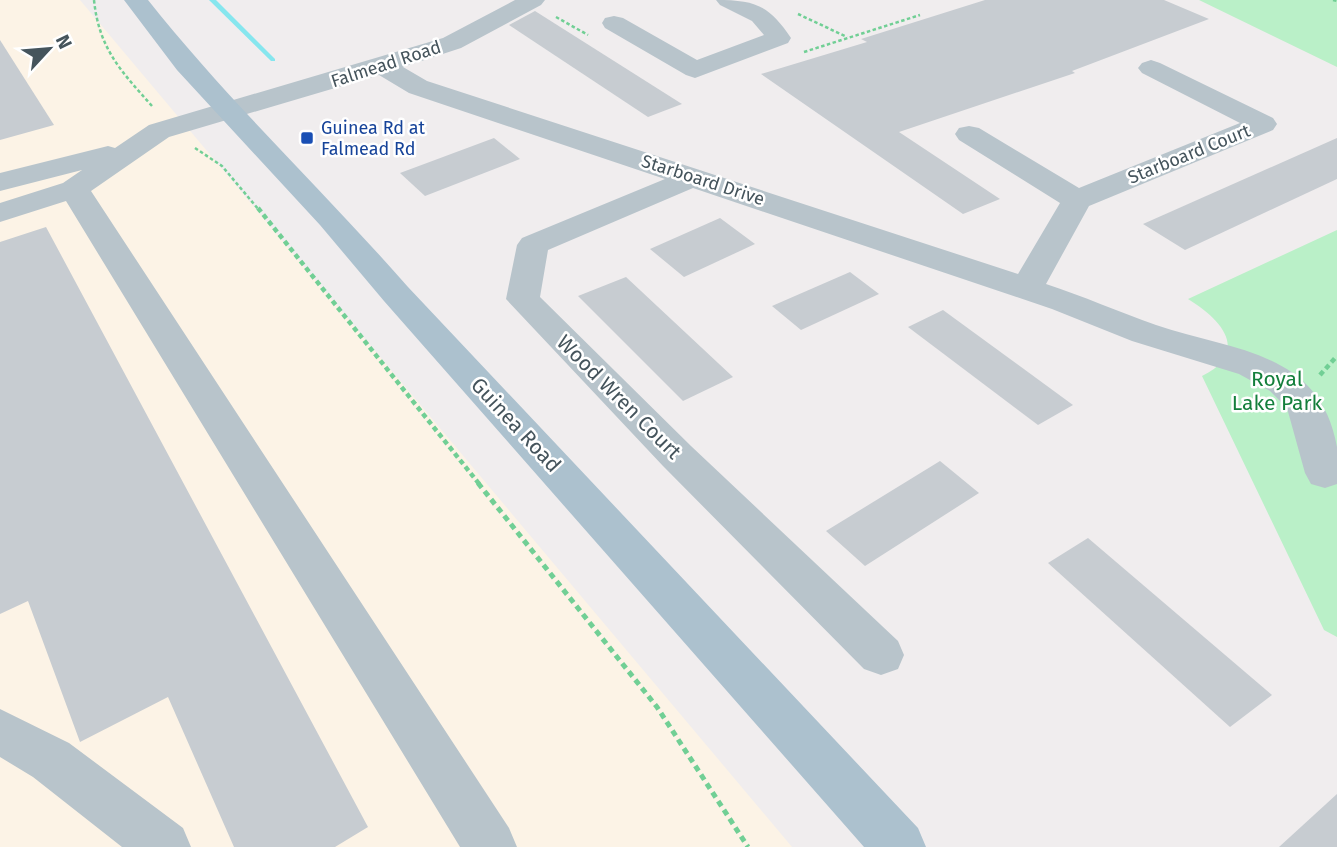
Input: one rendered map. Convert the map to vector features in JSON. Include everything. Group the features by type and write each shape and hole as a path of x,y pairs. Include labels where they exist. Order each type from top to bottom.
{"main road":[{"name":"Guinea Road","path":"136,0 186,65 232,111 899,847"}],"street":[{"name":"Falmead Road","path":"0,182 452,43 533,0"},
{"path":"614,23 695,70 779,38 760,16 728,0"},
{"name":"Starboard Drive","path":"382,66 418,87 1064,301 1144,333 1252,365 1283,382 1304,403 1325,473"},
{"name":"Starboard Court","path":"1077,200 1263,124 1151,68"},
{"path":"0,213 74,189 158,133"},
{"path":"969,134 1077,200 1026,289"},
{"name":"Wood Wren Court","path":"694,177 533,245 523,299 677,456 881,655"},
{"path":"74,189 490,847"},
{"path":"0,731 51,760 164,847"}],"path":[{"path":"94,0 95,25 100,40 158,133 222,166 265,216 648,696 748,847"},
{"path":"791,11 848,38"}],"shaded area":[{"path":"0,0 80,0 792,847 0,847"}],"green space":[{"path":"1199,0 1337,0 1337,67"},
{"name":"Royal Lake Park","path":"1337,230 1337,637 1324,630 1202,376 1217,367 1225,357 1228,346 1226,336 1211,316 1188,299"}],"building":[{"path":"985,0 1164,0 1209,19 1072,71 1075,73 899,132 1000,199 963,214 761,74 867,42 861,39"},
{"path":"535,11 682,104 648,117 509,25"},
{"path":"0,40 54,125 0,140"},
{"path":"494,138 520,159 425,196 400,173"},
{"path":"1337,138 1337,179 1185,250 1143,224"},
{"path":"720,218 755,244 684,277 650,249"},
{"path":"46,227 368,827 335,847 234,847 168,697 80,742 28,601 0,614 0,242"},
{"path":"850,272 879,294 801,330 772,306"},
{"path":"626,277 733,377 683,401 578,296"},
{"path":"943,310 1073,405 1038,425 908,327"},
{"path":"940,461 979,493 865,566 826,531"},
{"path":"1088,538 1272,695 1230,727 1048,563"},
{"path":"1337,794 1337,847 1279,847"}],"waterway":[{"path":"212,0 273,60"}],"place":[{"name":"Guinea Rd at Falmead Rd","path":"307,138"}]}
